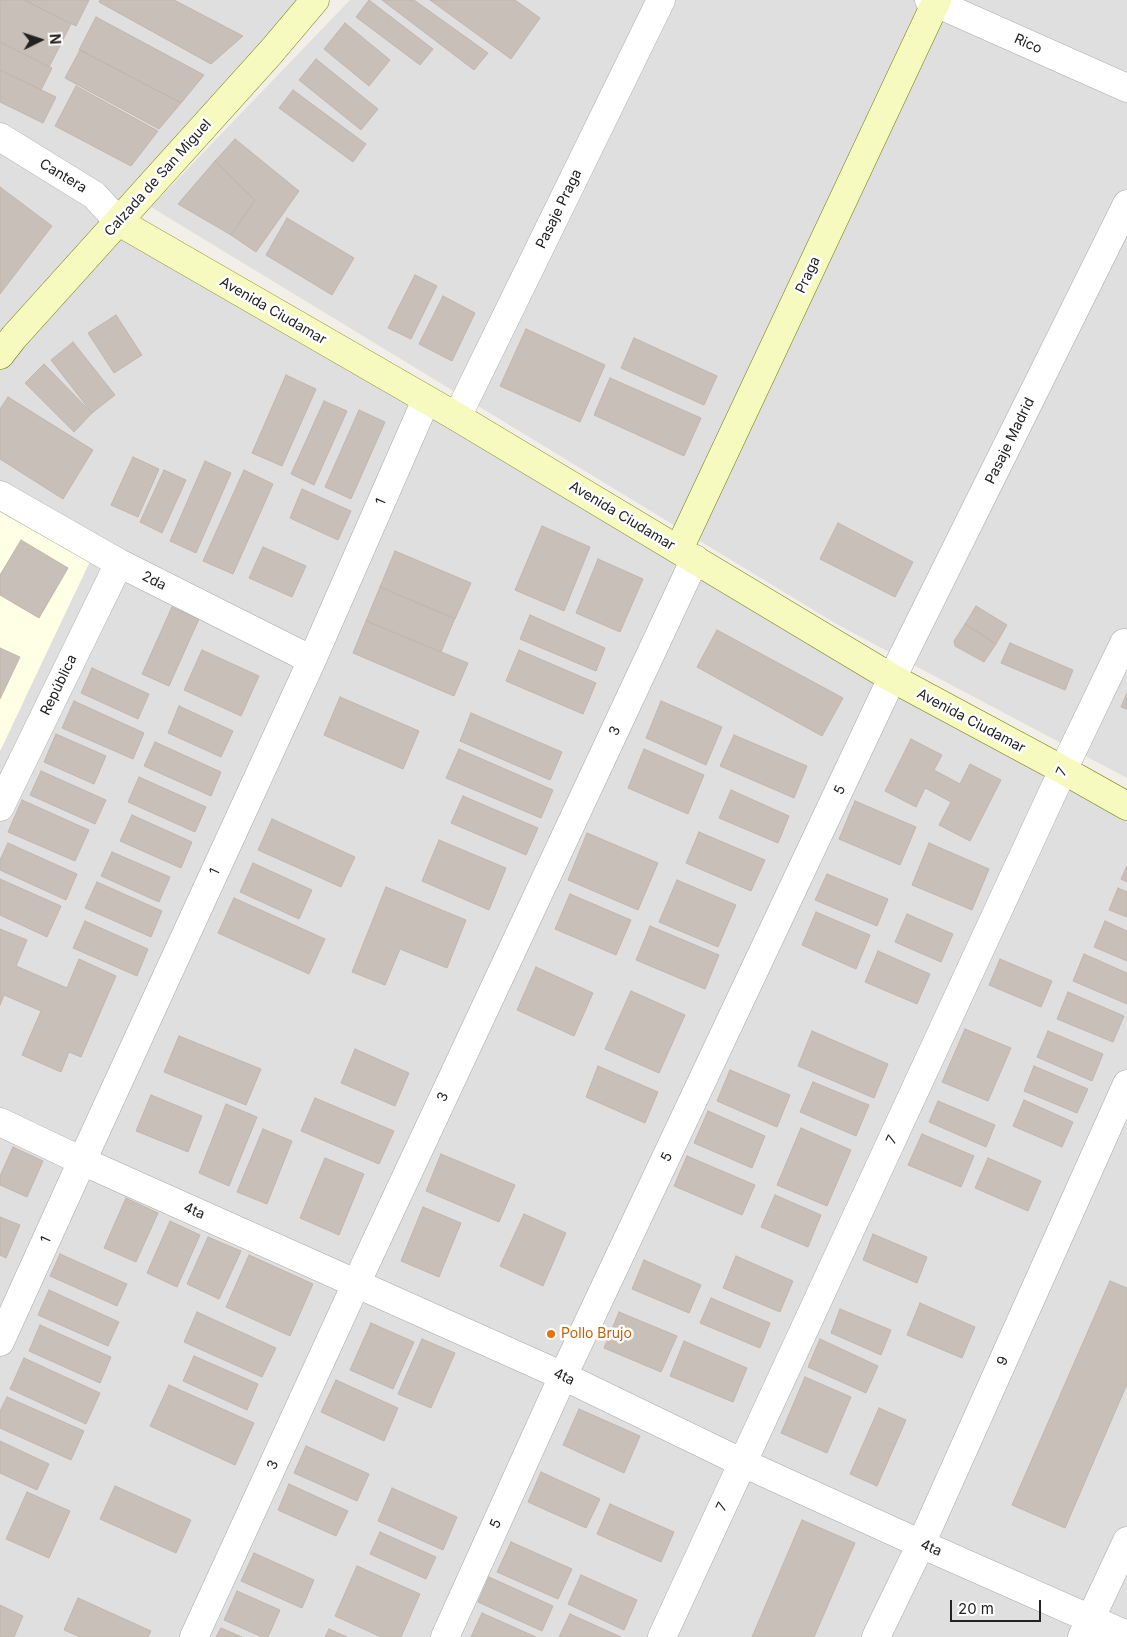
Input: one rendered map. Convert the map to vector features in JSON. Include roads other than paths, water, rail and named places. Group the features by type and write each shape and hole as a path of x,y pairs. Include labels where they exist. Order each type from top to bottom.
{"main road":[{"name":"Calzada de San Miguel","path":"0,355 14,337 271,52 315,0"},
{"name":"Praga","path":"687,554 934,1"},
{"name":"Avenida Ciudamar","path":"119,222 458,417 892,678 1127,806"}],"street":[{"name":"Pasaje Praga","path":"458,417 661,0"},
{"name":"Rico","path":"934,1 1127,88"},
{"name":"Cantera","path":"0,137 94,195 119,222"},
{"name":"Pasaje Madrid","path":"892,678 1127,204"},
{"name":"1","path":"0,1342 312,660 426,400"},
{"name":"2da","path":"0,495 119,563 312,660"},
{"name":"3","path":"194,1637 687,554"},
{"name":"República","path":"0,808 119,563"},
{"name":"7","path":"662,1637 1063,770 1124,643"},
{"name":"5","path":"445,1637 563,1376 892,678"},
{"name":"9","path":"876,1637 921,1544 1127,1084"},
{"name":"4ta","path":"0,1122 82,1161 563,1376 743,1463 921,1544 1086,1628 1127,1634"},
{"path":"1086,1628 1127,1541"}],"place":[{"name":"Pollo Brujo","path":"551,1334"}]}
